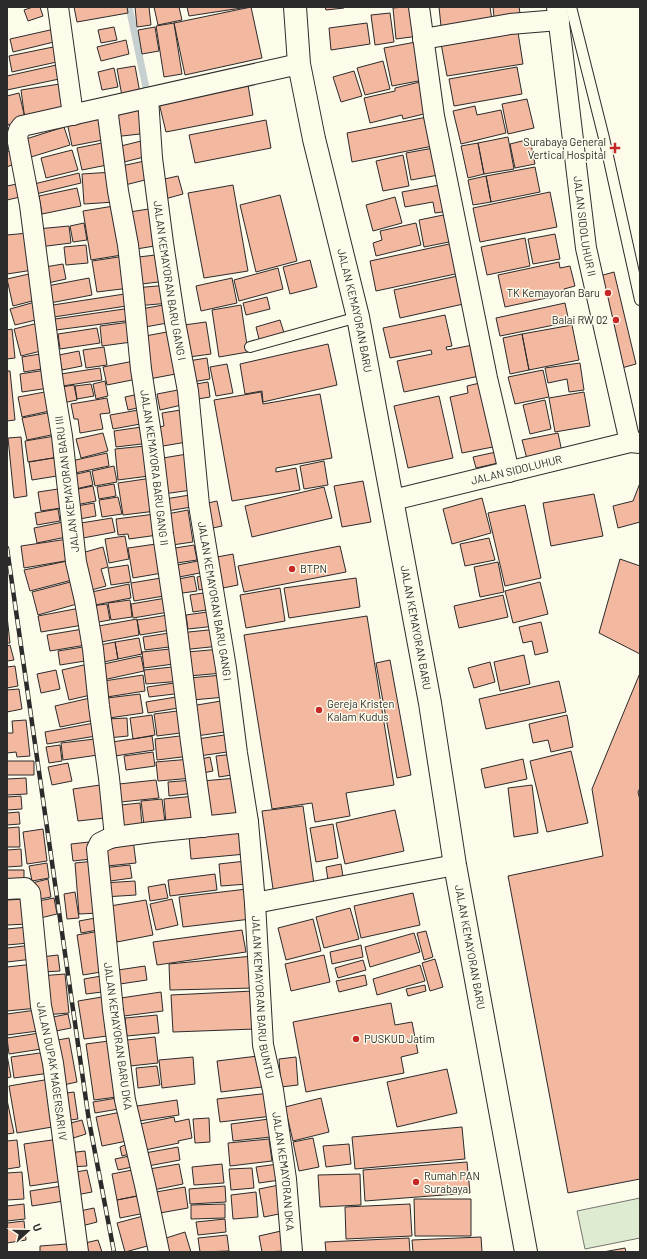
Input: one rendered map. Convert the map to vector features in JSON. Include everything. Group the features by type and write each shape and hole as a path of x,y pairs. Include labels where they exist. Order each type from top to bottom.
{"street":[{"path":"58,7 73,115 299,64"},
{"name":"JALAN KEMAYORAN BARU","path":"294,7 299,64 314,139 358,317 430,703 454,865 526,1252"},
{"path":"419,7 434,116 487,378 509,472"},
{"path":"423,39 510,24 562,11"},
{"name":"JALAN SIDOLUHUR II","path":"562,11 586,248 635,442"},
{"name":"JALAN KEMAYORAN BARU GANG I","path":"148,98 153,164 163,242 174,322 188,391 199,505 226,668 248,822 255,904"},
{"name":"JALAN KEMAYORA BARU GANG II","path":"107,108 118,191 129,252 141,369 152,441 163,534 176,614 191,742 203,827"},
{"name":"JALAN KEMAYORAN BARU III","path":"73,115 22,126 17,137 30,205 53,383 62,436 76,562 85,601 93,649 109,778 108,840"},
{"name":"JALAN SIDOLUHUR","path":"392,500 635,442"},
{"path":"108,840 152,832 248,822"},
{"name":"JALAN KEMAYORAN BARU DKA","path":"108,840 98,845 98,849 101,895 113,1010 125,1100 159,1252"},
{"path":"255,904 454,865"},
{"name":"JALAN DUPAK MAGERSARI IV","path":"7,889 25,888 29,891 31,896 41,1006 53,1063 78,1252"},
{"name":"JALAN KEMAYORAN BARU BUNTU","path":"255,904 263,1045 273,1090"},
{"name":"JALAN KEMAYORAN DKA","path":"273,1090 286,1179 292,1252"}],"lane":[{"path":"562,11 604,138 640,300"},
{"path":"250,347 358,317"}],"green space":[{"path":"640,1198 640,1238 585,1249 577,1211"}],"building":[{"path":"33,7 40,7 43,16 28,21 24,10"},
{"path":"74,7 127,7 128,13 77,22"},
{"path":"135,7 149,7 151,25 137,27"},
{"path":"154,7 179,7 182,20 158,25"},
{"path":"187,7 248,7 189,16"},
{"path":"251,7 262,58 185,75 174,23"},
{"path":"325,7 344,7 344,8 326,10"},
{"path":"416,7 419,36 396,39 393,8"},
{"path":"439,7 490,7 492,20 441,26"},
{"path":"493,7 519,7 520,13 494,17"},
{"path":"390,13 394,42 375,45 371,15"},
{"path":"174,23 182,74 164,77 156,26"},
{"path":"367,23 370,44 331,50 329,28"},
{"path":"517,26 523,64 447,76 440,38"},
{"path":"114,27 117,40 101,43 98,30"},
{"path":"155,27 159,51 142,54 138,30"},
{"path":"59,28 62,40 13,52 10,39"},
{"path":"126,40 129,54 101,61 97,47"},
{"path":"421,41 429,79 392,86 384,48"},
{"path":"58,46 61,61 12,72 9,56"},
{"path":"383,61 390,89 365,95 357,68"},
{"path":"61,64 64,78 7,90 7,76"},
{"path":"135,66 140,93 122,96 117,69"},
{"path":"517,67 522,94 454,106 449,79"},
{"path":"114,68 118,87 102,90 98,72"},
{"path":"354,71 362,96 341,102 333,77"},
{"path":"424,81 432,112 403,119 402,115 370,123 364,98 395,91 395,88"},
{"path":"66,83 70,113 25,120 21,90"},
{"path":"248,85 253,115 166,132 159,103"},
{"path":"19,93 26,122 8,125 7,96"},
{"path":"527,99 534,128 508,134 502,104"},
{"path":"146,104 149,133 113,137 110,108"},
{"path":"475,106 477,115 501,110 506,133 461,144 453,111"},
{"path":"103,115 108,139 72,146 67,122"},
{"path":"432,116 438,145 352,162 347,133"},
{"path":"266,120 271,148 195,163 189,135"},
{"path":"64,127 70,145 31,157 26,139"},
{"path":"508,137 514,169 484,174 478,143"},
{"path":"530,139 535,164 515,168 510,144"},
{"path":"145,140 148,156 124,162 121,146"},
{"path":"107,142 112,164 82,170 77,148"},
{"path":"478,143 484,174 468,178 461,146"},
{"path":"439,147 444,174 411,180 406,153"},
{"path":"11,150 16,163 7,167 7,152"},
{"path":"72,150 78,170 46,178 41,158"},
{"path":"403,155 409,186 383,191 376,161"},
{"path":"149,160 153,178 121,186 117,167"},
{"path":"535,167 540,192 491,202 486,176"},
{"path":"113,172 115,202 84,204 82,174"},
{"path":"79,173 81,183 36,194 34,184"},
{"path":"178,176 183,194 165,199 160,180"},
{"path":"486,176 491,202 473,205 468,180"},
{"path":"17,184 20,197 7,200 7,186"},
{"path":"445,184 450,211 435,213 433,202 405,207 402,192"},
{"path":"233,185 248,271 204,278 188,193"},
{"path":"77,188 81,206 42,214 39,196"},
{"path":"550,192 557,227 480,242 473,208"},
{"path":"280,195 297,261 256,272 240,205"},
{"path":"395,197 402,223 373,231 366,205"},
{"path":"120,205 128,254 91,260 83,211"},
{"path":"155,208 161,245 130,250 123,213"},
{"path":"453,213 459,240 424,247 419,220"},
{"path":"84,223 87,240 73,242 70,226"},
{"path":"416,223 421,245 376,256 373,243 382,240 380,231"},
{"path":"69,226 71,243 39,247 37,229"},
{"path":"28,233 33,270 7,274 7,235"},
{"path":"555,234 560,259 533,264 528,239"},
{"path":"525,238 530,266 487,275 481,247"},
{"path":"454,243 460,273 376,291 370,261"},
{"path":"86,245 88,263 66,265 64,247"},
{"path":"164,254 167,281 133,285 130,258"},
{"path":"125,256 130,288 97,292 92,261"},
{"path":"310,260 317,287 290,294 283,267"},
{"path":"559,262 560,268 570,266 575,286 564,289 565,294 505,307 498,275"},
{"path":"63,264 66,279 48,283 45,267"},
{"path":"278,268 283,289 239,301 234,280"},
{"name":"Balai RW 02","path":"614,272 636,364 618,369 596,277"},
{"path":"29,274 36,300 13,306 7,279"},
{"path":"462,275 468,303 400,318 394,290"},
{"path":"89,278 92,295 50,303 47,286"},
{"path":"232,278 237,303 201,311 196,286"},
{"path":"169,285 170,303 136,306 134,288"},
{"path":"131,293 133,305 54,317 53,305"},
{"path":"267,297 270,309 246,315 243,303"},
{"path":"35,302 40,319 15,325 10,309"},
{"path":"565,303 569,322 500,336 496,318"},
{"path":"169,304 173,322 145,327 141,309"},
{"path":"241,305 248,352 219,357 212,310"},
{"path":"131,308 133,320 56,330 55,319"},
{"path":"445,315 452,346 446,347 447,350 478,344 484,375 404,392 397,361 432,354 431,350 390,358 383,328"},
{"path":"280,320 285,336 260,343 256,327"},
{"path":"42,322 49,349 21,356 14,329"},
{"path":"130,322 132,342 102,346 100,326"},
{"path":"206,322 211,354 189,357 184,325"},
{"path":"572,325 579,360 529,370 522,334"},
{"path":"97,328 100,343 60,349 58,334"},
{"path":"12,329 15,358 7,359 7,330"},
{"path":"172,331 181,373 149,379 140,337"},
{"path":"522,334 529,370 510,374 503,338"},
{"path":"328,344 337,385 263,402 262,391 245,394 240,364"},
{"path":"104,347 107,365 86,368 83,350"},
{"path":"79,351 82,366 62,370 59,355"},
{"path":"46,353 48,368 24,372 22,357"},
{"path":"207,358 210,379 192,382 188,361"},
{"path":"134,361 137,379 107,385 103,367"},
{"path":"580,363 584,390 569,392 567,379 548,383 545,368"},
{"path":"227,364 233,393 216,396 210,367"},
{"path":"100,368 102,380 56,387 54,375"},
{"path":"46,370 49,388 22,392 20,374"},
{"path":"543,370 549,397 515,404 508,377"},
{"path":"7,371 10,371 15,420 7,421"},
{"path":"105,381 108,396 96,399 93,384"},
{"path":"208,382 210,397 198,399 196,384"},
{"path":"484,382 498,446 462,453 450,397 468,393 467,386"},
{"path":"91,384 94,396 77,399 75,386"},
{"path":"74,385 77,400 58,404 55,388"},
{"path":"183,389 186,404 160,410 157,394"},
{"path":"50,391 54,410 22,417 18,397"},
{"path":"261,392 263,404 320,394 332,458 276,468 276,472 296,468 300,490 232,501 214,400"},
{"path":"584,392 590,426 555,432 549,398"},
{"path":"139,394 142,407 128,410 125,397"},
{"path":"439,396 453,458 408,468 394,406"},
{"path":"107,398 110,413 100,414 103,429 80,433 78,419 74,419 71,404"},
{"path":"545,400 551,429 530,434 523,405"},
{"path":"144,409 146,423 113,429 110,415"},
{"path":"187,409 187,442 157,447 153,428 164,426 162,413"},
{"path":"52,412 56,434 27,440 22,418"},
{"path":"148,426 150,443 116,447 114,431"},
{"path":"103,433 108,451 81,458 76,439"},
{"path":"558,433 562,452 527,459 522,440"},
{"path":"55,436 59,457 28,462 25,441"},
{"path":"21,437 27,496 14,498 8,438"},
{"path":"145,446 149,476 118,480 115,449"},
{"path":"496,452 498,463 476,468 473,457"},
{"path":"107,453 109,466 70,474 67,462"},
{"path":"187,454 192,490 163,494 157,459"},
{"path":"59,457 63,475 32,480 29,462"},
{"path":"324,461 328,485 304,489 300,466"},
{"path":"114,466 117,482 95,486 92,471"},
{"path":"90,471 93,485 71,490 68,476"},
{"path":"152,478 156,511 123,515 118,483"},
{"path":"363,481 371,522 342,527 334,486"},
{"path":"640,483 640,522 618,528 613,506 633,501"},
{"path":"114,484 116,496 99,499 97,487"},
{"path":"93,486 96,501 76,505 73,490"},
{"path":"324,487 332,518 252,537 245,506"},
{"path":"58,489 61,508 41,511 38,492"},
{"path":"196,494 198,506 167,511 165,499"},
{"path":"594,494 603,536 551,546 543,503"},
{"path":"118,497 122,514 102,517 99,500"},
{"path":"482,498 491,533 452,544 443,509"},
{"path":"217,501 222,526 213,528 208,503"},
{"path":"94,503 96,516 74,520 71,507"},
{"path":"525,505 541,578 505,586 488,513"},
{"path":"58,509 60,521 37,525 35,513"},
{"path":"188,510 193,542 172,545 167,514"},
{"path":"155,514 158,535 129,539 128,534 118,535 116,519"},
{"path":"112,518 115,532 83,538 81,523"},
{"path":"68,521 71,536 37,543 34,528"},
{"path":"125,536 129,559 109,563 105,539"},
{"path":"489,538 495,560 465,566 460,544"},
{"path":"68,539 71,560 24,568 21,546"},
{"path":"163,543 168,572 133,578 128,548"},
{"path":"194,545 197,560 177,563 175,548"},
{"name":"BTPN","path":"340,546 346,572 244,592 238,566"},
{"path":"103,547 108,567 101,569 106,586 88,591 78,554"},
{"path":"233,554 238,585 223,588 217,557"},
{"path":"620,559 640,566 640,654 599,633"},
{"path":"72,560 76,579 30,591 24,570"},
{"path":"203,560 205,572 174,578 172,566"},
{"path":"498,562 504,592 480,597 474,567"},
{"path":"128,565 131,582 111,585 108,568"},
{"path":"208,575 209,588 199,590 197,577"},
{"path":"194,576 197,591 175,594 173,580"},
{"path":"167,577 170,595 134,601 131,583"},
{"path":"356,578 360,607 289,618 284,588"},
{"path":"78,580 84,602 38,615 32,592"},
{"path":"540,582 548,614 513,623 505,591"},
{"path":"129,584 131,598 90,606 87,593"},
{"path":"280,588 285,621 246,628 240,595"},
{"path":"210,592 213,609 193,612 190,595"},
{"path":"503,595 508,617 459,628 454,606"},
{"path":"172,597 175,611 133,618 131,604"},
{"path":"130,600 132,617 111,620 108,603"},
{"path":"107,604 110,620 93,623 91,606"},
{"path":"80,608 83,625 41,632 38,616"},
{"path":"214,611 216,626 188,629 186,615"},
{"path":"174,614 177,629 140,635 137,620"},
{"path":"7,616 10,643 7,643"},
{"name":"Gereja Kristen Kalam Kudus","path":"367,616 394,785 346,793 350,816 315,822 312,803 272,809 244,635"},
{"path":"137,619 139,635 96,643 93,627"},
{"path":"541,622 548,652 535,655 532,641 523,643 519,627"},
{"path":"83,629 86,645 50,651 47,635"},
{"path":"218,629 220,646 181,650 179,633"},
{"path":"176,632 177,646 145,650 143,637"},
{"path":"139,638 142,654 118,659 115,642"},
{"path":"115,642 118,659 99,663 95,646"},
{"path":"10,645 14,660 7,661 7,646"},
{"path":"83,647 85,661 60,665 58,651"},
{"path":"179,648 181,663 144,668 142,652"},
{"path":"221,649 223,673 189,676 187,652"},
{"path":"524,655 530,684 500,691 494,662"},
{"path":"141,656 144,671 103,680 99,665"},
{"path":"390,660 411,775 397,778 376,663"},
{"path":"490,662 495,682 474,688 468,668"},
{"path":"88,664 95,694 69,700 62,670"},
{"path":"15,666 18,686 7,688 7,667"},
{"path":"181,666 182,681 146,684 144,670"},
{"path":"56,670 60,689 41,693 37,674"},
{"path":"640,673 640,788 638,792 640,800 640,1179 568,1193 508,876 603,856 592,789"},
{"path":"143,675 145,691 107,697 104,681"},
{"path":"223,675 226,697 192,700 189,678"},
{"path":"559,681 566,712 486,729 479,699"},
{"path":"181,682 183,693 149,697 147,687"},
{"path":"19,689 22,709 7,712 7,690"},
{"path":"140,694 143,713 109,718 107,698"},
{"path":"182,696 184,707 148,713 146,702"},
{"path":"90,698 95,720 60,727 55,706"},
{"path":"227,700 232,731 196,736 191,706"},
{"path":"185,710 188,732 157,736 154,714"},
{"path":"152,715 155,735 133,739 130,718"},
{"path":"567,715 573,747 551,752 548,740 533,743 529,724"},
{"path":"127,718 128,736 108,738 106,719"},
{"path":"26,720 30,756 17,757 16,752 7,753 7,733 13,733 12,721"},
{"path":"94,723 96,736 47,744 45,732"},
{"path":"231,734 234,751 199,756 197,739"},
{"path":"188,735 190,756 157,760 155,739"},
{"path":"152,736 154,750 115,756 112,742"},
{"path":"95,739 98,755 63,760 61,743"},
{"path":"60,745 62,761 49,763 46,747"},
{"path":"571,751 588,823 547,832 530,761"},
{"path":"153,752 155,766 126,770 124,756"},
{"path":"235,754 238,774 219,777 216,756"},
{"path":"210,757 213,771 203,773 201,759"},
{"path":"191,759 193,778 158,781 156,762"},
{"path":"523,759 527,779 485,788 481,769"},
{"path":"7,761 34,761 34,775 7,775"},
{"path":"68,763 72,781 52,785 48,767"},
{"path":"26,778 27,794 7,795 7,779"},
{"path":"237,778 240,820 206,822 202,781"},
{"path":"156,780 159,798 121,802 119,784"},
{"path":"194,780 195,793 169,796 168,782"},
{"path":"100,785 105,818 78,821 73,789"},
{"path":"532,785 538,833 514,837 508,788"},
{"path":"21,796 22,809 7,810 7,797"},
{"path":"195,796 197,822 166,824 164,799"},
{"path":"162,799 165,822 144,825 141,801"},
{"path":"140,803 142,825 124,827 121,805"},
{"path":"303,806 315,891 274,896 262,811"},
{"path":"395,810 404,851 345,864 336,823"},
{"path":"19,812 20,824 7,825 7,813"},
{"path":"333,824 338,858 316,862 310,828"},
{"path":"19,827 20,847 7,847 7,828"},
{"path":"43,829 47,861 27,864 23,832"},
{"path":"244,831 246,854 191,859 189,836"},
{"path":"133,839 136,863 107,866 104,842"},
{"path":"89,842 91,859 73,861 71,844"},
{"path":"21,849 22,866 7,867 7,850"},
{"path":"95,861 99,913 79,914 75,863"},
{"path":"246,861 248,884 221,886 219,864"},
{"path":"47,863 49,878 32,881 29,866"},
{"path":"341,864 344,883 329,886 326,867"},
{"path":"130,865 132,878 103,882 102,868"},
{"path":"7,870 24,870 24,886 7,886"},
{"path":"215,874 217,890 170,896 168,880"},
{"path":"48,879 51,897 35,900 32,883"},
{"path":"135,881 136,895 104,897 103,883"},
{"path":"165,884 168,898 150,901 148,887"},
{"path":"247,889 251,919 183,927 179,897"},
{"path":"75,892 79,918 67,919 64,894"},
{"path":"413,893 420,925 361,938 354,906"},
{"path":"54,898 57,914 36,919 33,902"},
{"path":"26,899 28,924 7,925 7,900"},
{"path":"172,899 178,925 156,930 150,904"},
{"path":"146,900 153,935 117,942 110,906"},
{"path":"350,908 359,939 324,948 316,917"},
{"path":"101,917 103,929 81,933 79,921"},
{"path":"313,919 321,951 286,960 278,928"},
{"path":"28,927 29,943 7,945 7,929"},
{"path":"242,930 246,952 157,965 153,942"},
{"path":"100,931 107,971 83,975 77,935"},
{"path":"426,931 433,957 424,960 417,933"},
{"path":"414,933 420,952 370,967 365,947"},
{"path":"32,945 33,959 7,962 7,948"},
{"path":"361,945 363,957 332,964 330,952"},
{"path":"58,955 60,971 42,972 41,957"},
{"path":"324,955 330,982 291,991 285,964"},
{"path":"253,956 255,988 170,990 169,964"},
{"path":"435,959 443,987 430,991 422,963"},
{"path":"363,960 366,970 338,978 335,968"},
{"path":"34,964 38,1008 7,1011 7,967"},
{"path":"420,965 425,981 377,995 373,979"},
{"path":"145,966 147,980 120,984 118,970"},
{"path":"65,974 69,1013 44,1015 40,976"},
{"path":"107,975 110,991 86,994 84,979"},
{"path":"365,975 367,985 339,992 336,981"},
{"path":"425,985 426,991 408,996 406,989"},
{"path":"253,991 255,1029 173,1032 171,995"},
{"path":"161,992 163,1011 124,1016 121,998"},
{"path":"108,996 115,1035 84,1039 78,1001"},
{"name":"PUSKUD Jatim","path":"391,1003 395,1025 412,1022 418,1053 401,1057 404,1073 306,1092 293,1022"},
{"path":"36,1010 38,1031 7,1035 7,1014"},
{"path":"68,1014 71,1028 51,1032 48,1018"},
{"path":"157,1015 159,1033 127,1036 125,1018"},
{"path":"46,1032 48,1048 9,1054 7,1038"},
{"path":"155,1037 158,1063 130,1066 127,1040"},
{"path":"69,1038 77,1082 59,1086 52,1041"},
{"path":"116,1040 124,1096 94,1100 86,1044"},
{"path":"47,1052 50,1073 14,1078 11,1057"},
{"path":"7,1055 11,1077 7,1078"},
{"path":"258,1056 262,1087 221,1092 217,1061"},
{"path":"193,1057 195,1084 162,1088 159,1060"},
{"path":"296,1057 298,1085 281,1087 279,1059"},
{"path":"157,1066 160,1085 138,1088 136,1068"},
{"path":"447,1069 457,1113 397,1127 387,1082"},
{"path":"50,1079 58,1126 17,1133 9,1086"},
{"path":"74,1092 78,1119 62,1121 59,1094"},
{"path":"270,1093 273,1116 220,1122 217,1099"},
{"path":"123,1097 125,1108 95,1113 93,1102"},
{"path":"321,1098 329,1132 293,1141 285,1107"},
{"path":"7,1100 14,1133 7,1134"},
{"path":"177,1100 179,1115 139,1121 137,1106"},
{"path":"126,1111 132,1140 102,1146 96,1117"},
{"path":"174,1117 175,1122 189,1119 192,1138 178,1141 179,1143 145,1150 140,1124"},
{"path":"209,1118 210,1142 195,1143 193,1119"},
{"path":"269,1119 271,1137 233,1141 231,1124"},
{"path":"82,1120 86,1134 67,1140 63,1125"},
{"path":"462,1127 465,1159 355,1169 352,1137"},
{"path":"313,1138 319,1167 299,1171 293,1142"},
{"path":"59,1139 64,1181 30,1186 24,1144"},
{"path":"269,1139 272,1161 230,1166 228,1143"},
{"path":"17,1140 20,1167 7,1169 7,1141"},
{"path":"130,1143 133,1153 122,1156 120,1147"},
{"path":"349,1144 351,1164 326,1167 323,1146"},
{"path":"178,1147 180,1160 148,1166 145,1153"},
{"path":"85,1151 87,1166 69,1167 68,1153"},
{"path":"134,1155 137,1166 118,1170 115,1159"},
{"name":"Rumah PAN Surabaya","path":"467,1162 470,1193 365,1201 363,1170"},
{"path":"179,1164 183,1184 153,1190 149,1169"},
{"path":"222,1164 224,1183 194,1185 192,1167"},
{"path":"278,1164 280,1180 259,1183 256,1167"},
{"path":"252,1168 254,1188 231,1190 229,1169"},
{"path":"137,1169 142,1195 117,1200 112,1174"},
{"path":"87,1170 92,1192 76,1195 71,1173"},
{"path":"22,1172 24,1199 7,1200 7,1173"},
{"path":"360,1174 361,1205 320,1207 318,1175"},
{"path":"279,1185 284,1213 264,1217 259,1189"},
{"path":"62,1186 64,1201 32,1206 30,1191"},
{"path":"225,1186 226,1202 190,1204 189,1189"},
{"path":"185,1187 188,1208 154,1214 150,1193"},
{"path":"256,1192 258,1217 233,1219 231,1195"},
{"path":"142,1195 145,1213 120,1218 117,1200"},
{"path":"414,1199 471,1199 471,1236 415,1236"},
{"path":"24,1204 25,1219 7,1221 7,1206"},
{"path":"225,1204 225,1218 191,1219 191,1205"},
{"path":"410,1204 412,1236 346,1239 345,1207"},
{"path":"94,1208 97,1222 78,1227 75,1212"},
{"path":"147,1215 155,1244 125,1252 117,1223"},
{"path":"225,1219 226,1232 198,1235 196,1222"},
{"path":"24,1221 26,1240 7,1243 7,1223"},
{"path":"281,1231 285,1251 262,1252 259,1236"},
{"path":"185,1232 191,1252 164,1252 160,1240"},
{"path":"227,1235 229,1251 200,1252 198,1238"},
{"path":"481,1237 482,1252 413,1252 412,1240"},
{"path":"409,1238 410,1252 326,1252 325,1242"},
{"path":"98,1240 102,1252 88,1252 85,1243"},
{"path":"67,1244 68,1252 40,1252 40,1246"},
{"path":"625,1248 626,1252 603,1252"}],"waterway":[{"path":"129,7 148,97"}],"railway":[{"path":"7,548 89,1121 114,1252"}],"place":[{"name":"Surabaya General Vertical Hospital","path":"615,148"},
{"name":"TK Kemayoran Baru","path":"608,293"},
{"name":"Balai RW 02","path":"616,320"},
{"name":"BTPN","path":"292,569"},
{"name":"Gereja Kristen Kalam Kudus","path":"319,710"},
{"name":"PUSKUD Jatim","path":"356,1039"},
{"name":"Rumah PAN Surabaya","path":"416,1182"}]}
